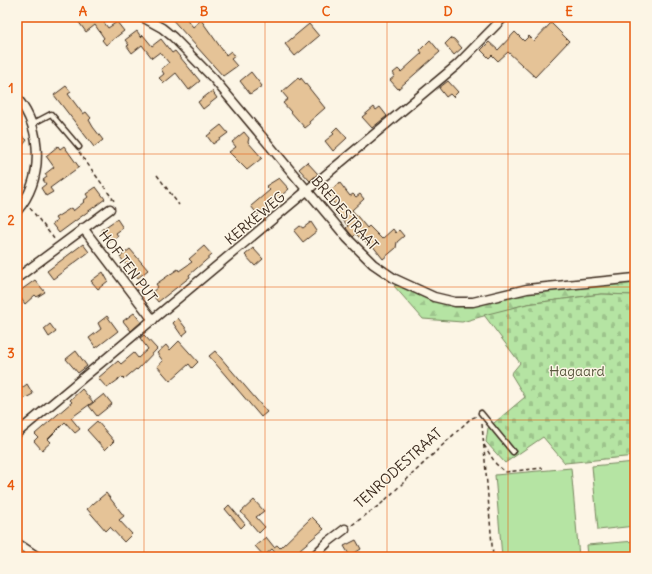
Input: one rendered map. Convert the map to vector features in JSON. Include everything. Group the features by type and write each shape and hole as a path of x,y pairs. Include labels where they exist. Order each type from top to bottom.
{"street":[{"name":"BREDESTRAAT","path":"142,17 162,28 173,37 213,78 347,238 373,264 395,278 434,297 455,302 473,302 527,289 635,278"},
{"name":"KERKEWEG","path":"17,433 457,65 504,17"},
{"path":"17,98 32,124 37,141 35,176 29,193 17,211"},
{"name":"HOF TEN PUT","path":"17,278 113,207"},
{"name":"HOF TEN PUT","path":"83,228 153,320"},
{"path":"313,557 345,529"},
{"path":"17,543 38,557"}],"lane":[{"path":"32,124 51,114 79,147"},
{"path":"481,414 513,452"}],"path":[{"path":"79,147 79,154 113,207"},
{"path":"156,175 179,205"},
{"path":"33,212 59,246"},
{"path":"481,414 493,557"},
{"name":"TENRODESTRAAT","path":"345,529 381,504 470,419 481,414"},
{"path":"483,443 496,464 505,472 543,468"}],"green space":[{"path":"635,282 635,295 601,294 527,304 462,322 423,319 394,286 400,284 455,306 526,291"},
{"name":"Hagaard","path":"601,294 635,295 635,456 565,463 543,437 505,463 486,442 488,428 525,397 511,374 520,363 484,315 527,304"},
{"path":"635,462 635,526 598,530 592,466"},
{"path":"571,468 579,557 502,557 495,475"},
{"path":"635,541 635,557 588,557 587,545"}],"building":[{"path":"75,17 100,17 108,28 117,22 124,31 106,45 102,40 104,38 95,25 86,32"},
{"path":"170,17 185,17 193,27 201,20 226,55 231,51 235,56 231,59 237,66 223,76"},
{"path":"551,23 569,41 535,77 508,52 498,61 492,55 489,58 481,50 489,42 498,50 515,32 524,41 529,36 534,41"},
{"path":"309,24 319,36 295,56 285,44"},
{"path":"137,31 141,37 143,35 152,46 161,39 172,53 175,51 200,81 189,90 176,73 164,83 159,78 164,74 161,69 169,63 160,52 152,58 142,45 132,53 127,46 129,45 125,40"},
{"path":"451,38 454,39 462,48 454,55 445,44"},
{"path":"430,40 440,52 398,89 390,80 395,76 393,73 398,69 401,72 422,53 420,50"},
{"path":"251,72 262,86 250,94 240,81"},
{"path":"298,78 300,80 301,78 325,108 309,122 310,124 305,128 283,103 288,99 282,92"},
{"path":"448,81 458,92 453,97 450,94 446,97 439,88"},
{"path":"66,86 71,92 68,94 83,114 86,112 91,118 89,120 103,140 94,147 54,95"},
{"path":"212,91 217,98 203,109 198,102"},
{"path":"374,107 376,110 380,107 387,116 372,128 362,117"},
{"path":"221,125 228,133 213,144 207,136"},
{"path":"337,127 347,138 333,151 325,141 334,134 332,132"},
{"path":"17,132 27,140 17,153"},
{"path":"244,132 249,138 248,142 262,158 247,170 229,152 236,147 232,142"},
{"path":"58,146 60,149 64,146 79,167 50,188 53,192 46,196 41,188 46,184 43,180 47,177 45,174 54,167 46,156"},
{"path":"307,162 318,174 310,181 299,169"},
{"path":"279,178 289,189 258,215 251,206 270,190 266,186"},
{"path":"340,183 350,196 353,194 356,197 360,194 364,199 352,210 367,228 369,226 382,239 393,229 396,233 399,230 404,236 397,242 396,248 383,259 372,245 370,247 356,234 353,237 346,228 348,226 334,210 337,207 326,193"},
{"path":"96,187 105,199 59,233 52,224 57,221 55,218 71,208 73,211 88,197 86,194"},
{"path":"117,219 123,228 116,233 118,236 110,242 101,230"},
{"path":"311,222 317,231 303,242 294,231 300,226 303,228"},
{"path":"83,244 89,252 53,279 47,271"},
{"path":"204,246 212,255 189,275 190,277 158,302 151,293 158,287 156,284 178,269 179,271 192,262 189,259"},
{"path":"253,248 263,259 255,266 245,255"},
{"path":"130,249 148,270 138,278 120,257"},
{"path":"103,272 108,281 98,289 91,281"},
{"path":"35,280 45,292 37,297 35,295 25,304 17,293"},
{"path":"134,313 141,322 131,331 123,321"},
{"path":"107,316 118,331 96,348 89,338 101,329 98,323"},
{"path":"178,318 188,331 182,336 173,323"},
{"path":"50,324 56,332 49,337 44,329"},
{"path":"144,335 157,349 137,370 136,369 124,379 122,377 107,388 98,378 118,361 121,364 134,353 138,358 148,349 140,338"},
{"path":"179,341 198,362 192,368 189,364 170,381 157,366 163,361 157,353 166,345 170,350"},
{"path":"76,351 87,366 78,373 66,359"},
{"path":"215,351 267,412 261,417 209,356"},
{"path":"27,384 33,394 20,401 17,397 17,392"},
{"path":"82,389 93,402 71,418 80,429 75,433 65,422 48,439 51,442 42,450 34,441 38,437 35,434 72,402 70,400"},
{"path":"104,394 112,404 97,416 89,406"},
{"path":"97,421 114,441 105,450 87,430"},
{"path":"106,493 124,516 119,520 132,534 124,542 110,527 106,531 87,509"},
{"path":"254,500 264,511 256,517 265,527 259,533 241,512"},
{"path":"229,505 245,524 241,528 225,509"},
{"path":"312,517 324,529 300,549 302,551 295,557 279,557 272,549 264,556 255,546 266,537 274,547 277,545 280,548"},
{"path":"356,540 361,549 350,556 344,546"}]}
